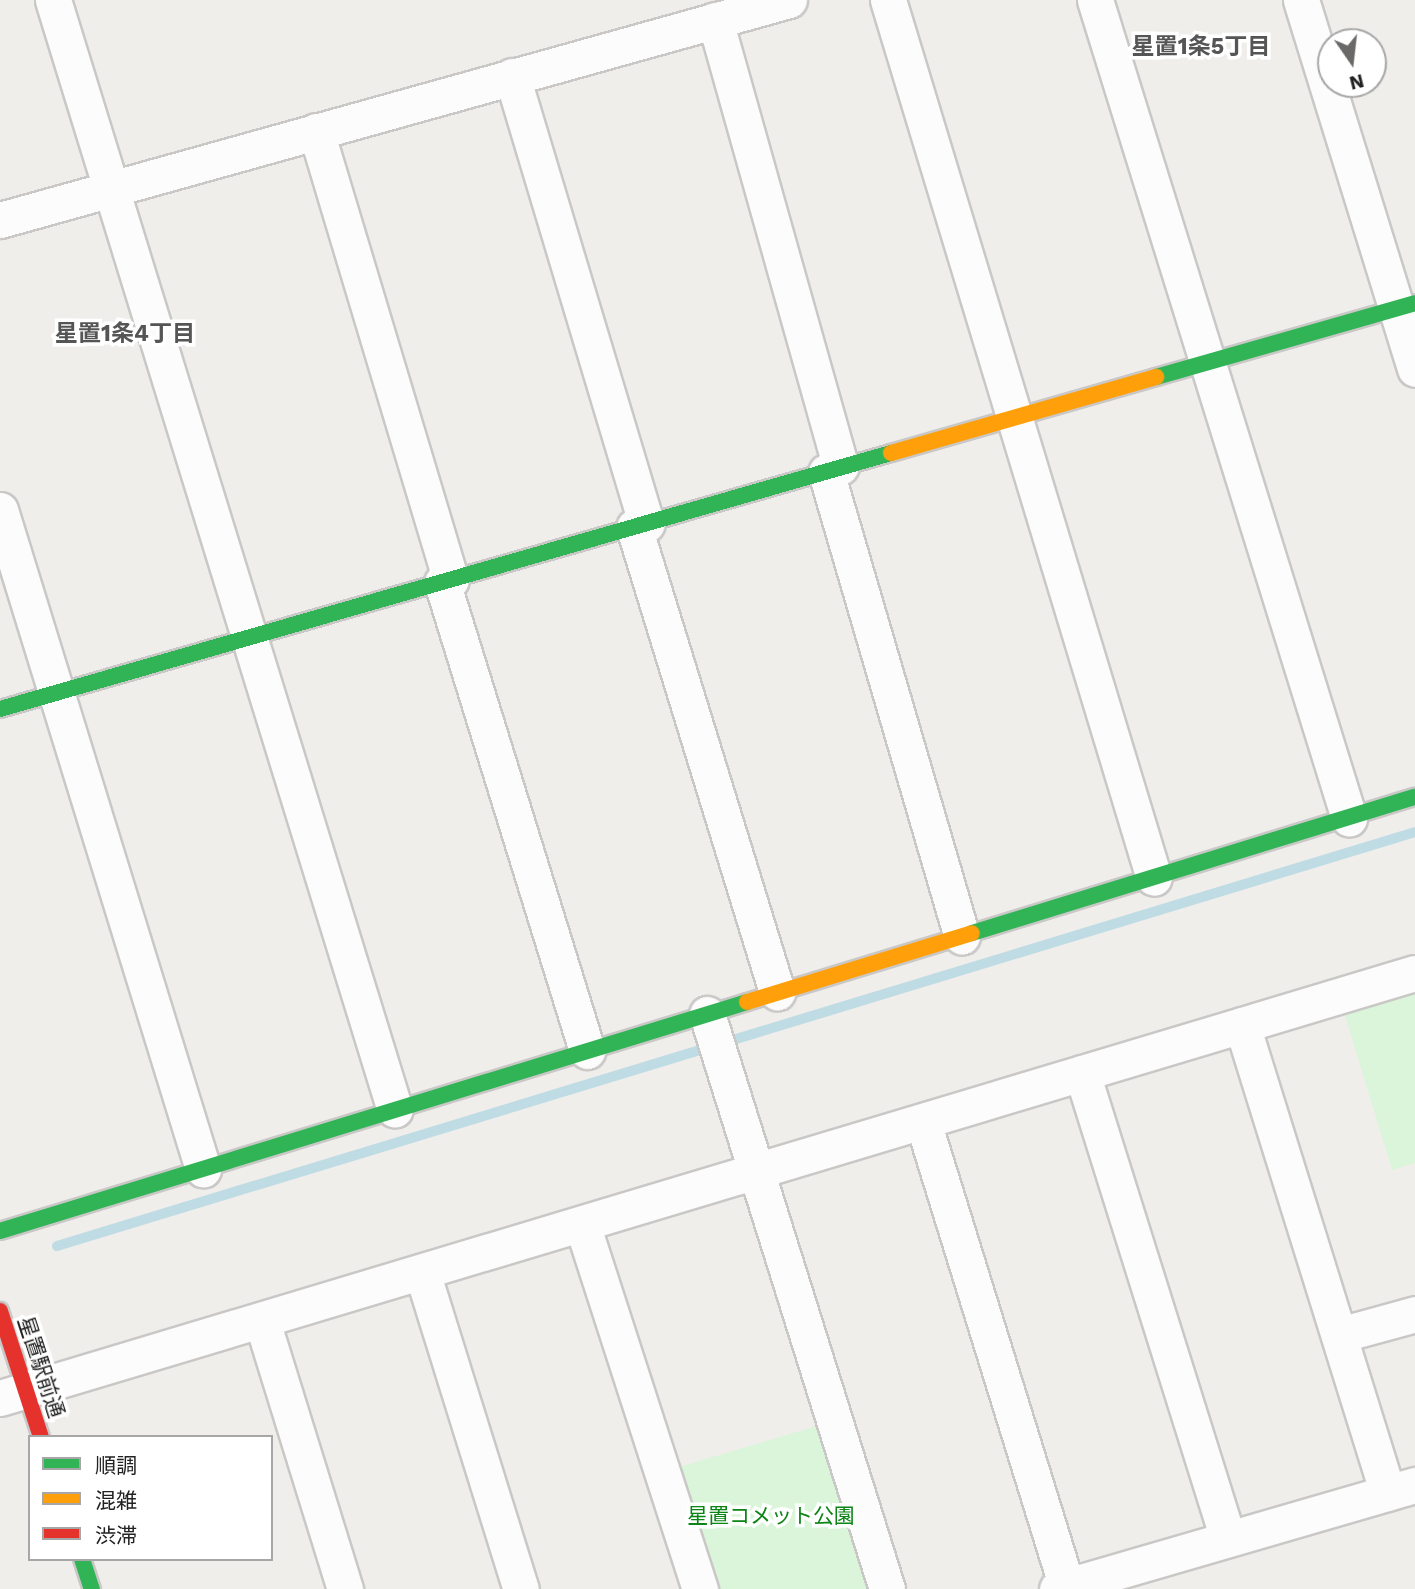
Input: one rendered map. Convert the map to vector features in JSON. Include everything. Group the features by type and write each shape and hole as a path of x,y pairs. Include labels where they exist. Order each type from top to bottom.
{"street":[{"path":"52,0 395,1110"},
{"path":"0,220 789,0"},
{"path":"888,0 1154,878"},
{"path":"1095,0 1349,818"},
{"path":"1301,0 1406,306 1415,369"},
{"path":"715,20 834,470 962,936"},
{"path":"512,76 776,993"},
{"path":"316,131 446,581 587,1051"},
{"path":"0,709 1406,306"},
{"path":"0,510 203,1169"},
{"path":"0,1231 587,1051 714,1036 776,993 1415,797"},
{"path":"13,1394 756,1173 1415,972"},
{"path":"923,1122 1062,1588 1402,1489 1339,1335 1242,1025"},
{"path":"714,1036 887,1589"},
{"path":"1082,1073 1228,1539"},
{"path":"582,1224 700,1589"},
{"path":"422,1272 521,1589"},
{"name":"星置駅前通","path":"0,1311 13,1394 40,1435"},
{"path":"1339,1335 1415,1314"},
{"path":"262,1321 345,1589"},
{"path":"83,1561 92,1589"}],"green space":[{"path":"1415,973 1415,1163 1392,1170 1339,996"},
{"name":"星置コメット公園","path":"820,1425 869,1589 716,1589 679,1467"}],"waterway":[{"path":"57,1246 1415,832"}],"traffic: fast":[{"path":"1156,377 1415,303"},
{"path":"0,709 891,453"},
{"path":"972,933 1415,797"},
{"path":"0,1231 747,1002"},
{"path":"83,1561 92,1589"}],"traffic: slow":[{"path":"891,453 1156,377"},
{"path":"747,1002 972,933"}],"traffic: jam":[{"path":"0,1311 40,1435"}],"district":[{"name":"星置1条5丁目","path":"1201,47"},
{"name":"星置1条4丁目","path":"125,334"}]}
